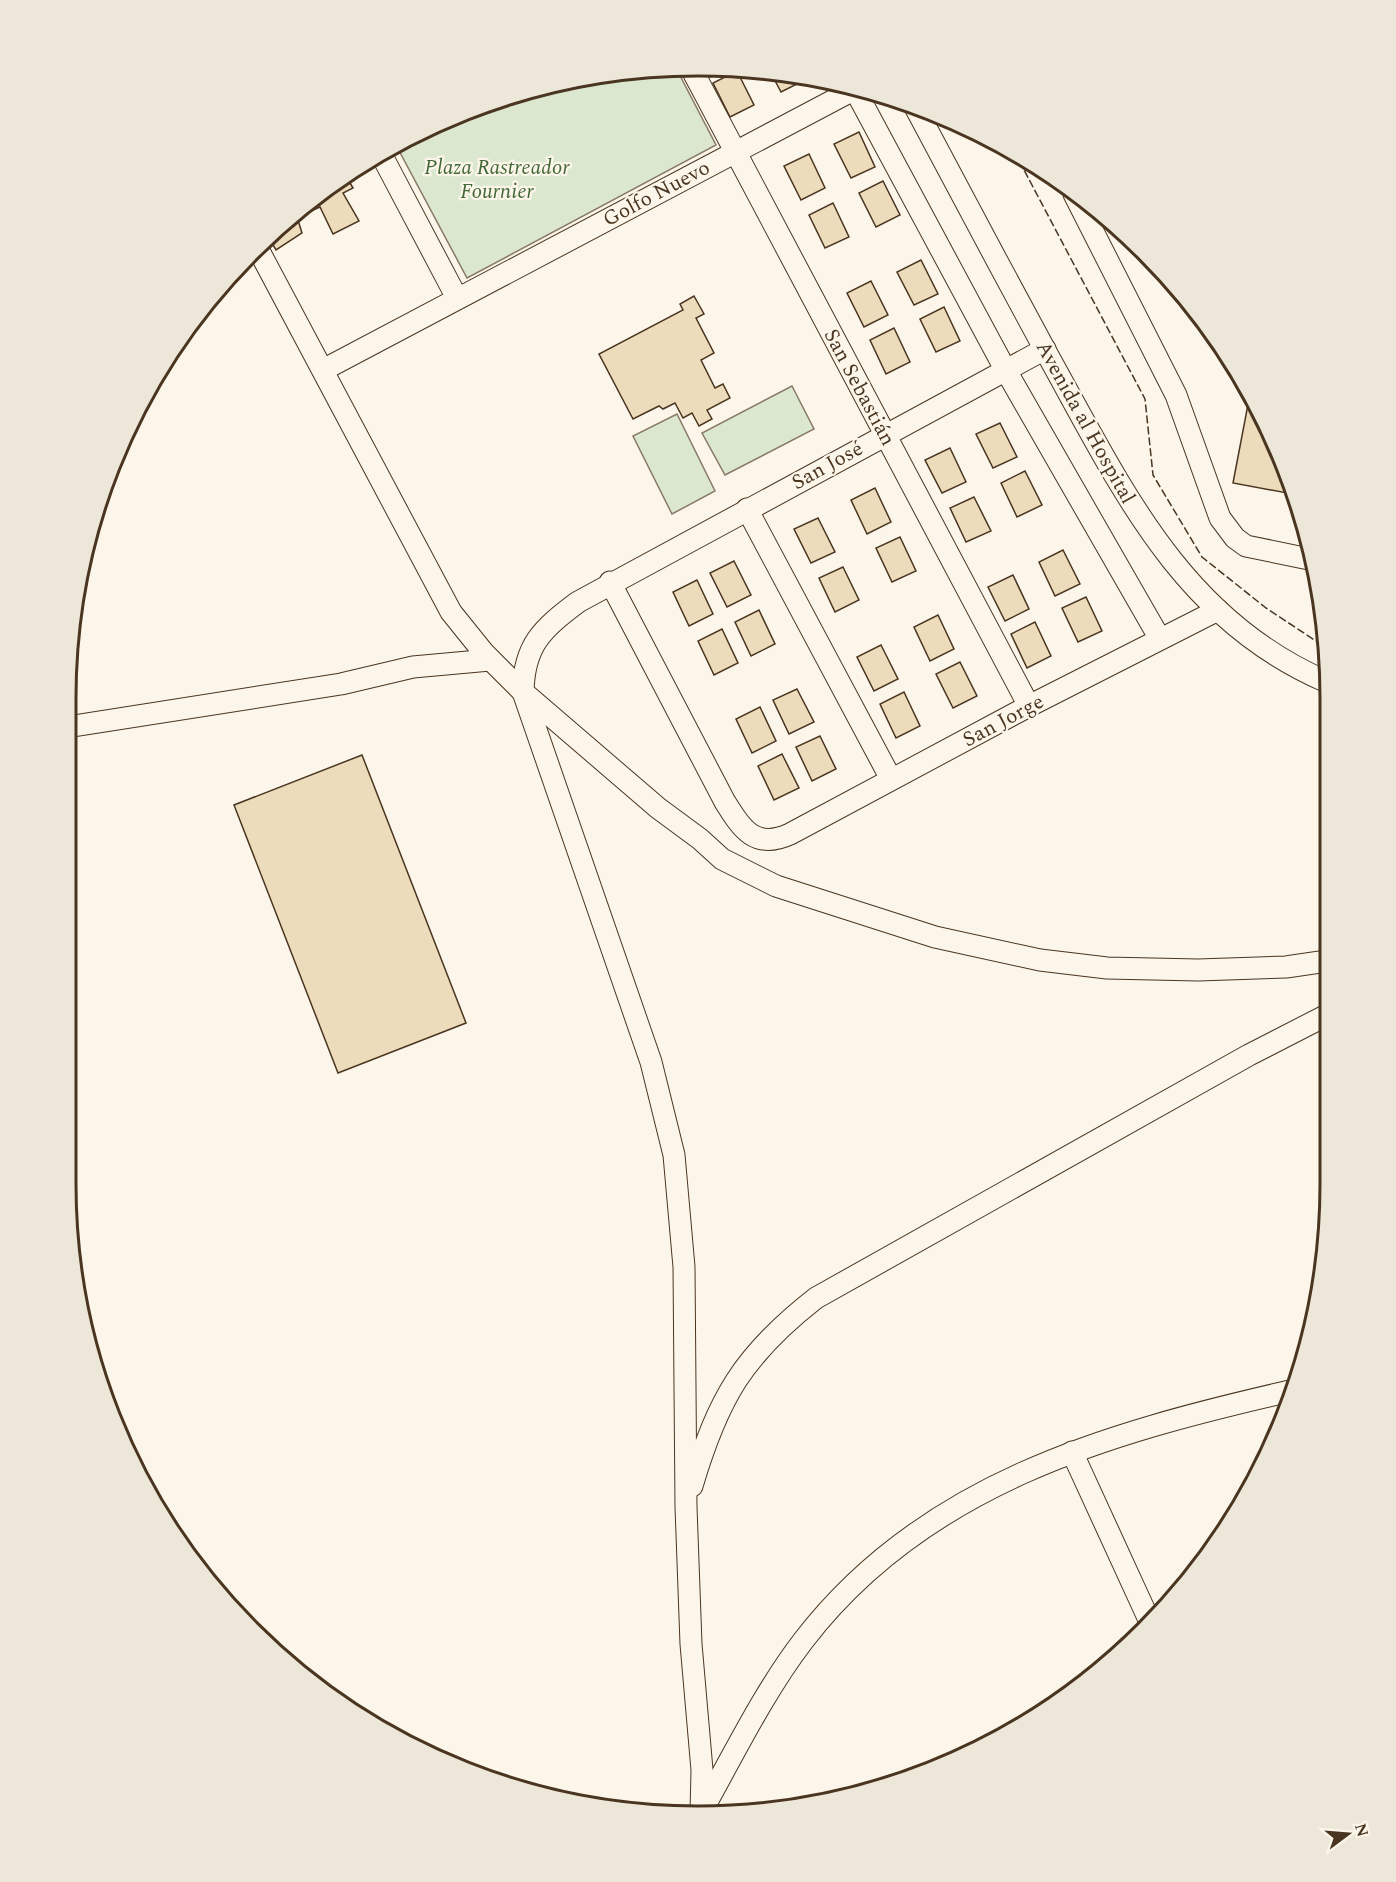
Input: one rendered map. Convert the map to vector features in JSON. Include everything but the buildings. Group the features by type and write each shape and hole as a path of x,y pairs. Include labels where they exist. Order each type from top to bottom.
{"street":[{"name":"San Sebastián","path":"694,76 736,151 1029,706"},
{"name":"Golfo Nuevo","path":"323,370 844,94"},
{"path":"859,98 1005,369 1160,639"},
{"name":"Avenida al Hospital","path":"921,118 1045,349 1146,528 1175,566 1218,610 1271,651 1319,678"},
{"path":"385,161 457,298"},
{"path":"1082,210 1176,395 1220,518 1235,538 1246,546 1303,558"},
{"path":"262,256 451,612 490,660 523,692 722,860 776,886 935,937 1040,960 1107,968 1198,970 1286,967 1320,962"},
{"name":"San José","path":"523,692 524,668 534,644 545,630 578,602 610,582 1045,349"},
{"path":"747,509 891,779"},
{"name":"San Jorge","path":"610,582 737,821 746,832 763,840 779,839 790,834 1029,706 1218,610"},
{"path":"76,727 341,684 413,667 490,660"},
{"path":"523,692 651,1062 674,1155 684,1267 686,1507 691,1644 702,1770 701,1806"},
{"path":"686,1507 702,1454 727,1394 750,1357 782,1324 816,1298 1239,1061 1320,1019"},
{"path":"705,1806 779,1674 811,1631 873,1564 957,1505 1002,1481 1072,1452 1164,1422 1283,1394"},
{"path":"1072,1452 1146,1614"}],"green space":[{"name":"Plaza Rastreador Fournier","path":"681,77 716,145 467,278 400,153 460,124 498,109 537,98 577,88 617,82"},
{"path":"792,386 814,429 725,475 702,433"},
{"path":"677,414 715,491 672,514 633,436"}],"fence":[{"path":"1023,169 1145,399 1153,475 1202,557 1266,608 1316,641"}]}
